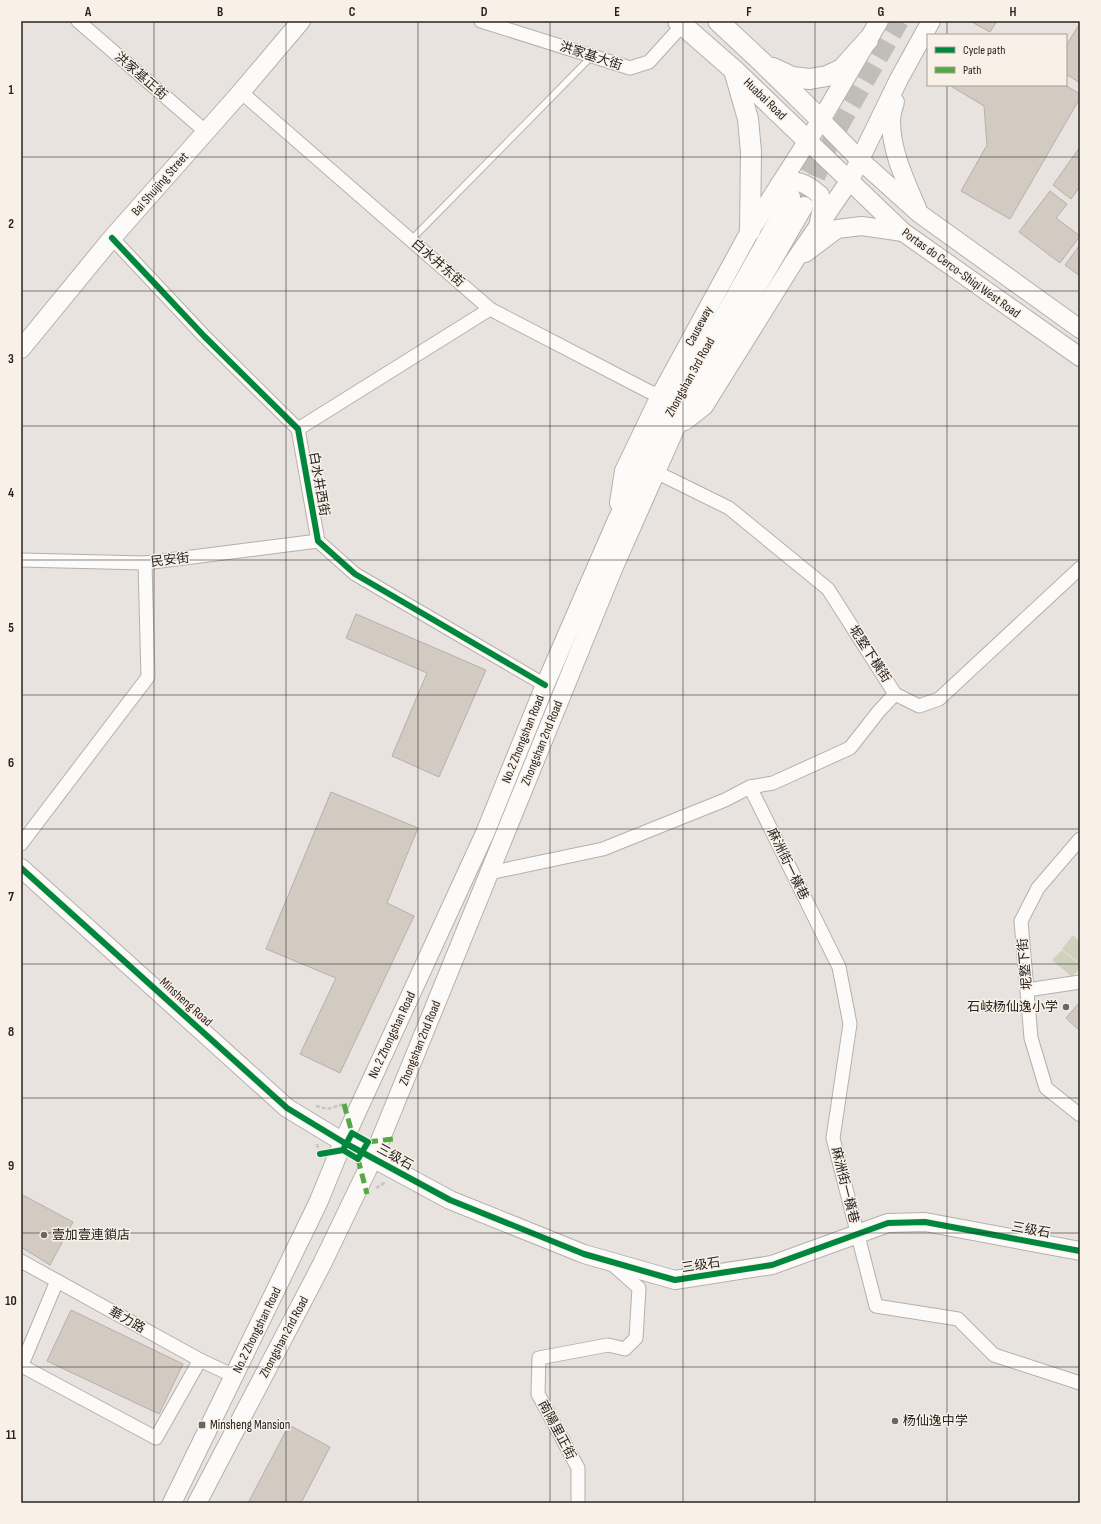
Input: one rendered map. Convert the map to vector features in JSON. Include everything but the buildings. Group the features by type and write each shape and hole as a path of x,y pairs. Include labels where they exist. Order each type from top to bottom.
{"main road":[{"name":"Bai Shuijing Street","path":"21,349 112,238 302,21"},
{"name":"Huabai Road","path":"718,21 764,64 860,160"},
{"path":"764,64 792,77 810,79 827,76 842,69 868,40 879,21"},
{"name":"Huabai Road","path":"682,22 850,180"},
{"path":"675,429 704,406 795,260 850,180 880,122 925,24"},
{"name":"Causeway","path":"616,522 624,471 660,396 750,231 791,196 807,140 821,120 868,40"},
{"path":"734,70 748,119 751,152 750,231"},
{"path":"899,79 891,119 894,144 902,175 920,214"},
{"name":"Portas do Cerco-Shiqi West Road","path":"860,160 920,214 1080,329"},
{"name":"Portas do Cerco-Shiqi West Road","path":"850,180 903,232 1080,357"},
{"path":"791,196 788,181 801,182 811,187 820,195 822,208 818,227"},
{"name":"Zhongshan 3rd Road","path":"606,565 656,472 675,429 791,196"},
{"name":"Zhongshan 3rd Road","path":"606,565 616,522 664,423 791,196"},
{"path":"795,260 837,229 862,226 903,232"},
{"name":"No.2 Zhongshan Road","path":"172,1503 318,1203 343,1142 485,833 545,685 606,565"},
{"name":"Zhongshan 2nd Road","path":"197,1503 322,1264 373,1158 489,873 606,565"},
{"name":"Minsheng Road","path":"21,868 287,1108 343,1142"},
{"name":"三级石","path":"343,1142 450,1200 584,1254 675,1280 772,1265 888,1223 925,1222 1079,1247"}],"street":[{"name":"洪家基正街","path":"78,21 205,131"},
{"name":"洪家基大街","path":"481,21 630,68 649,62 682,22"},
{"name":"白水井东街","path":"241,92 490,308 660,396"},
{"path":"112,238 204,336 298,429 490,308"},
{"name":"白水井西街","path":"298,429 318,541"},
{"name":"坭墪下橫街","path":"656,472 729,508 828,589 895,694 919,706 939,699 1080,568"},
{"path":"318,541 355,574 545,685"},
{"name":"民安街","path":"21,560 146,563 318,541"},
{"path":"21,844 148,677 146,563"},
{"path":"489,873 603,849 725,800 750,787 773,784 850,748 879,711 895,694"},
{"name":"麻洲街一橫巷","path":"750,787 839,967 850,1024 833,1138 876,1306 958,1319 994,1355 1080,1383"},
{"name":"坭墪下街","path":"1080,839 1038,888 1021,921 1031,1038 1046,1088 1080,1115"},
{"path":"1027,990 1080,982"},
{"name":"華力路","path":"21,1261 200,1360 234,1376"},
{"name":"南陽里正街","path":"578,1503 578,1468 538,1394 539,1358 608,1345 625,1349 636,1338 639,1288 609,1261"},
{"path":"57,1281 21,1366 156,1438 200,1360"}],"lane":[{"path":"836,95 855,75 886,21"},
{"path":"880,122 898,70 925,24"},
{"path":"411,240 592,56"}],"path":[{"path":"314,1105 327,1109 349,1101"},
{"path":"316,1140 320,1154 320,1162"},
{"path":"373,1190 385,1182 392,1183"}],"green space":[{"path":"1073,935 1080,942 1080,964 1062,949"},
{"path":"1062,950 1080,965 1080,968 1072,977 1052,960"}],"tunnel":[{"path":"806,202 830,143 900,21"},
{"path":"792,195 818,145"}],"marked path":[{"path":"344,1104 352,1133"},
{"path":"368,1142 393,1139"},
{"path":"358,1159 367,1194"}],"cycle path":[{"path":"112,238 204,336 298,429 318,541 355,574 545,685"},
{"path":"21,868 287,1108 343,1142 450,1200 584,1254 675,1280 772,1265 888,1223 925,1222 1080,1251"},
{"path":"320,1154 343,1150 358,1159 368,1142 352,1133 343,1150"}],"place":[{"name":"石岐杨仙逸小学","path":"1066,1007"},
{"name":"壹加壹連鎖店","path":"44,1235"},
{"name":"杨仙逸中学","path":"895,1421"},
{"name":"Minsheng Mansion","path":"202,1425"}]}
